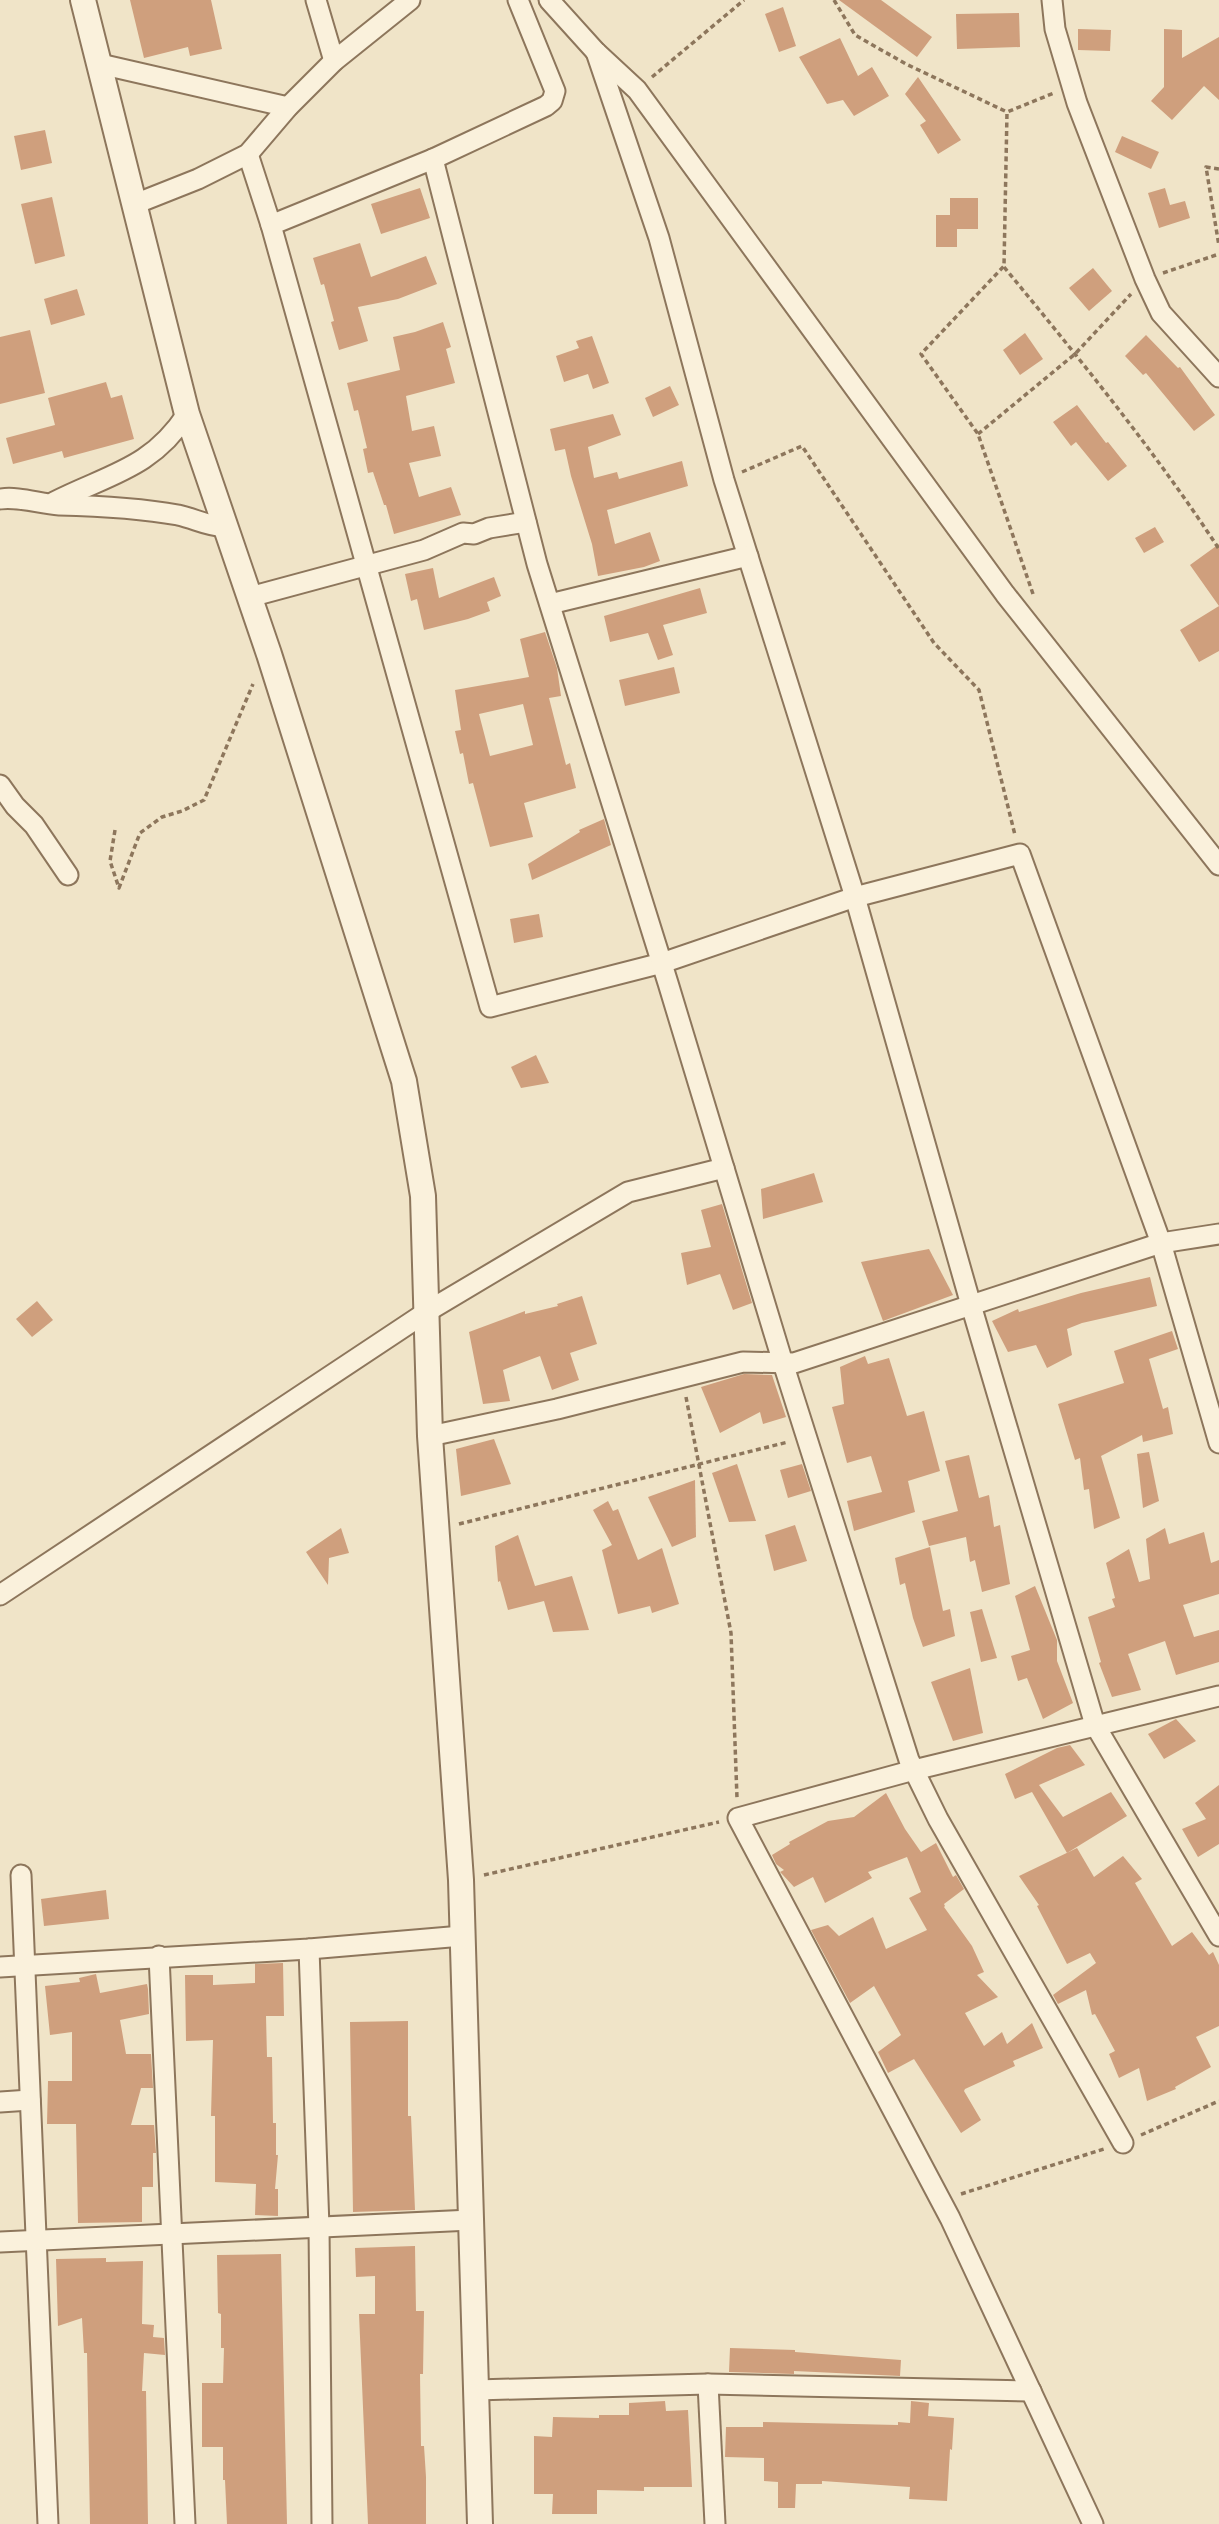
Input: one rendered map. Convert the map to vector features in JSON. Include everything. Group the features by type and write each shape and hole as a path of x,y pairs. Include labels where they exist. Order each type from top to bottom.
{"street":[{"path":"83,0 187,414 269,654 404,1081 423,1196 430,1436 461,1880 480,2524"},
{"path":"316,0 334,61"},
{"path":"135,204 198,179 248,154 288,107 334,61 410,0"},
{"path":"271,225 433,159 547,106 555,91 517,0"},
{"path":"549,0 596,52 637,90 1006,594 1219,865"},
{"path":"1052,0 1055,29 1072,86 1145,279 1161,313 1219,377"},
{"path":"596,52 659,237 724,480 855,897 971,1305 1095,1725 1219,1936"},
{"path":"100,64 288,107"},
{"path":"248,154 271,225 490,1007 662,963 855,897 1020,854 1161,1243 1219,1443"},
{"path":"433,159 526,522 550,604 783,1363 914,1770 938,1819 1124,2143"},
{"path":"50,504 138,464 168,440 187,414"},
{"path":"0,499 138,509 182,516 209,526 226,527"},
{"path":"250,597 424,550 463,533 474,534 489,528 526,522"},
{"path":"550,604 748,556"},
{"path":"0,785 15,806 34,825 68,875"},
{"path":"0,1595 428,1311 628,1192 724,1168"},
{"path":"430,1436 557,1409 743,1363 794,1363 1161,1243 1219,1234"},
{"path":"1093,2524 940,2200 737,1818 914,1770 1219,1696"},
{"path":"21,1874 48,2524"},
{"path":"0,1967 309,1949 462,1936"},
{"path":"309,1949 319,2227 322,2524"},
{"path":"159,1956 185,2524"},
{"path":"0,2102 30,2100"},
{"path":"0,2242 471,2220"},
{"path":"476,2390 708,2384 1031,2390"},
{"path":"708,2384 715,2524"}],"path":[{"path":"637,90 744,0"},
{"path":"834,0 855,34 906,64 1007,112 1072,86"},
{"path":"1007,112 1004,266 1181,490 1219,549"},
{"path":"1219,169 1206,167 1219,247"},
{"path":"978,433 1075,354 1145,279 1219,254"},
{"path":"1004,266 920,354 978,433 1037,605"},
{"path":"724,480 802,446 934,643 979,690 1020,854"},
{"path":"115,831 110,861 119,888 140,834 162,817 204,800 251,687 269,654"},
{"path":"461,1880 737,1818 731,1633 682,1378"},
{"path":"436,1530 807,1437"},
{"path":"940,2200 1124,2143 1219,2101"}],"building":[{"path":"130,0 211,0 222,49 190,56 188,47 144,58"},
{"path":"839,0 881,0 932,37 917,57"},
{"path":"783,7 796,46 779,52 765,14"},
{"path":"1019,13 1020,47 957,49 956,14"},
{"path":"1078,29 1111,30 1110,51 1078,50"},
{"path":"1164,29 1182,30 1182,58 1219,37 1219,100 1204,86 1172,120 1151,101 1164,87"},
{"path":"840,38 858,76 872,67 889,96 854,116 843,100 827,104 799,57"},
{"path":"918,77 961,140 938,154 920,125 926,121 905,94"},
{"path":"45,130 52,163 21,170 14,136"},
{"path":"1122,136 1159,152 1151,169 1115,152"},
{"path":"420,188 430,218 381,234 371,204"},
{"path":"1165,188 1170,205 1185,201 1190,218 1159,228 1148,193"},
{"path":"52,197 65,256 35,264 21,204"},
{"path":"950,198 978,198 978,229 957,229 957,247 936,247 936,215 950,215"},
{"path":"360,243 371,277 426,256 437,284 398,299 358,307 368,341 339,350 324,284 321,285 313,258"},
{"path":"1093,268 1112,291 1089,311 1069,288"},
{"path":"77,289 85,315 51,325 44,299"},
{"path":"443,322 451,347 446,349 455,383 406,396 412,431 434,426 441,456 409,463 419,497 451,487 461,515 394,534 373,472 368,473 363,449 367,448 358,410 354,411 347,383 400,370 393,337"},
{"path":"30,330 45,393 0,404 0,337"},
{"path":"1025,333 1043,359 1020,375 1003,350"},
{"path":"1146,335 1180,367 1215,415 1194,431 1146,373 1143,375 1125,356"},
{"path":"592,336 609,383 593,389 588,374 564,382 556,356 579,348 576,341"},
{"path":"106,382 111,398 122,395 134,439 64,458 62,451 13,464 6,438 55,425 48,398"},
{"path":"670,386 679,405 653,417 645,398"},
{"path":"1077,405 1127,466 1108,481 1076,442 1071,446 1053,422"},
{"path":"613,414 621,435 588,447 594,478 617,472 619,479 682,461 688,486 607,510 615,544 650,532 660,561 598,576 592,544 565,449 555,451 550,429"},
{"path":"1155,527 1164,542 1144,553 1135,538"},
{"path":"1219,544 1219,606 1190,565"},
{"path":"433,568 439,598 494,577 501,596 487,602 490,611 424,630 417,599 411,601 405,574"},
{"path":"700,588 707,613 663,625 673,655 658,660 648,633 610,642 604,616"},
{"path":"1219,606 1219,651 1199,662 1180,630"},
{"path":"545,632 557,668 561,696 549,698 566,765 570,763 576,788 524,803 533,837 490,847 473,783 469,784 463,753 460,754 455,731 461,730 455,690 529,677 520,639","holes":["523,704 533,745 490,756 479,714"]},
{"path":"674,667 680,693 625,706 619,680"},
{"path":"604,819 611,845 532,880 528,864 580,832 579,830"},
{"path":"539,914 543,937 514,943 510,919"},
{"path":"536,1055 549,1083 521,1088 511,1067"},
{"path":"814,1173 823,1202 763,1219 761,1189"},
{"path":"722,1204 752,1303 733,1310 720,1274 687,1285 681,1253 711,1247 701,1210"},
{"path":"929,1249 953,1295 883,1321 861,1262"},
{"path":"1150,1277 1157,1306 1067,1329 1072,1355 1047,1368 1036,1345 1008,1352 992,1321 1018,1309 1019,1312 1081,1293"},
{"path":"582,1296 597,1344 570,1353 579,1380 552,1390 540,1356 503,1370 510,1401 483,1404 469,1332 525,1311 525,1314 558,1306 557,1304"},
{"path":"37,1301 53,1320 32,1337 16,1319"},
{"path":"1172,1331 1178,1349 1149,1359 1163,1409 1168,1407 1173,1434 1143,1442 1142,1435 1101,1456 1120,1518 1094,1529 1089,1489 1084,1490 1080,1458 1075,1460 1058,1404 1124,1383 1114,1351"},
{"path":"865,1356 868,1364 889,1358 907,1416 924,1411 940,1471 908,1481 915,1512 854,1531 847,1501 882,1492 871,1456 847,1463 832,1407 844,1404 840,1367"},
{"path":"744,1374 772,1375 786,1417 763,1424 760,1412 720,1433 701,1387"},
{"path":"494,1439 511,1484 461,1496 456,1449"},
{"path":"1149,1452 1159,1501 1143,1508 1137,1454"},
{"path":"969,1455 979,1498 989,1495 994,1527 1000,1525 1010,1584 982,1592 975,1560 970,1562 966,1537 929,1546 922,1521 958,1511 945,1461"},
{"path":"737,1464 756,1521 729,1522 712,1473"},
{"path":"802,1464 811,1491 788,1498 780,1470"},
{"path":"695,1480 696,1537 672,1547 648,1497"},
{"path":"608,1501 613,1511 618,1509 638,1560 662,1548 679,1604 652,1613 650,1606 618,1614 602,1550 612,1545 593,1510"},
{"path":"795,1525 807,1561 774,1571 765,1535"},
{"path":"341,1528 349,1553 329,1558 328,1585 306,1552"},
{"path":"1165,1528 1169,1544 1204,1532 1211,1563 1219,1560 1219,1594 1183,1605 1194,1637 1219,1630 1219,1662 1176,1675 1165,1641 1128,1654 1141,1690 1112,1697 1099,1663 1101,1662 1088,1617 1115,1607 1106,1563 1129,1549 1139,1582 1150,1579 1146,1539"},
{"path":"518,1535 535,1586 572,1576 589,1630 553,1632 544,1601 508,1610 500,1581 498,1582 495,1546"},
{"path":"930,1547 943,1611 950,1609 955,1636 923,1647 905,1583 900,1585 895,1558"},
{"path":"1035,1586 1057,1640 1057,1661 1073,1703 1043,1719 1027,1678 1018,1681 1011,1656 1030,1650 1015,1596"},
{"path":"982,1609 997,1658 981,1662 970,1612"},
{"path":"970,1668 983,1733 953,1741 931,1682"},
{"path":"1176,1719 1196,1741 1164,1759 1148,1734"},
{"path":"1070,1745 1085,1765 1039,1785 1063,1817 1111,1792 1127,1816 1067,1853 1032,1792 1015,1799 1005,1774 1057,1748"},
{"path":"1219,1785 1219,1844 1198,1857 1182,1829 1206,1819 1195,1803"},
{"path":"886,1793 921,1852 936,1843 953,1877 956,1875 964,1889 944,1904 944,1907 972,1946 984,1972 977,1975 998,1997 965,2013 984,2046 1002,2032 1007,2044 1032,2023 1043,2048 1013,2061 1015,2066 965,2089 981,2120 961,2133 914,2059 888,2073 878,2052 901,2035 874,1986 850,2003 811,1930 828,1925 839,1936 873,1917 886,1949 927,1930 909,1898 921,1892 907,1857 868,1872 872,1878 825,1903 813,1877 794,1887 780,1872 784,1870 776,1864 772,1855 790,1844 789,1842 828,1821 854,1817"},
{"path":"1077,1848 1094,1877 1123,1856 1142,1879 1135,1883 1172,1946 1192,1932 1209,1955 1213,1952 1219,1965 1219,2026 1196,2037 1211,2067 1175,2087 1176,2089 1147,2101 1139,2068 1119,2078 1109,2054 1115,2051 1095,2014 1092,2015 1086,1990 1058,2004 1053,1995 1096,1963 1090,1953 1067,1964 1037,1906 1039,1905 1019,1876"},
{"path":"106,1890 109,1919 44,1926 41,1899"},
{"path":"283,1963 284,2016 266,2016 267,2057 272,2057 273,2123 276,2123 278,2155 275,2189 278,2189 278,2216 255,2215 256,2184 215,2182 215,2116 211,2116 213,2040 186,2041 185,1975 213,1975 213,1985 255,1983 255,1964"},
{"path":"96,1974 100,1993 147,1984 148,1989 149,2014 120,2020 126,2054 151,2054 153,2088 141,2088 131,2125 154,2125 156,2153 153,2153 153,2187 142,2187 142,2222 78,2223 76,2124 47,2124 48,2081 72,2081 72,2032 50,2035 45,1986 80,1982 79,1978"},
{"path":"408,2021 408,2116 411,2116 415,2210 353,2212 350,2022"},
{"path":"415,2246 416,2311 424,2311 423,2374 420,2374 426,2524 368,2524 359,2314 375,2314 375,2276 356,2277 355,2248"},
{"path":"281,2254 287,2524 227,2524 223,2447 202,2447 202,2383 223,2383 224,2348 221,2348 221,2314 218,2313 217,2255"},
{"path":"106,2258 106,2262 143,2261 142,2324 154,2325 153,2337 164,2338 165,2355 144,2353 142,2391 146,2391 148,2524 90,2524 87,2353 84,2353 82,2318 58,2326 56,2259"},
{"path":"730,2348 795,2350 901,2360 900,2376 794,2371 794,2374 729,2372"},
{"path":"665,2401 666,2411 688,2410 692,2487 644,2487 644,2491 597,2490 597,2514 552,2514 553,2494 534,2494 534,2436 552,2437 553,2417 599,2418 599,2415 629,2415 629,2403"},
{"path":"911,2401 929,2403 928,2416 954,2418 947,2501 909,2499 910,2487 822,2481 822,2484 796,2484 795,2508 778,2508 778,2482 764,2481 764,2458 725,2457 726,2427 763,2427 763,2422 898,2425 898,2422 910,2423"}]}
